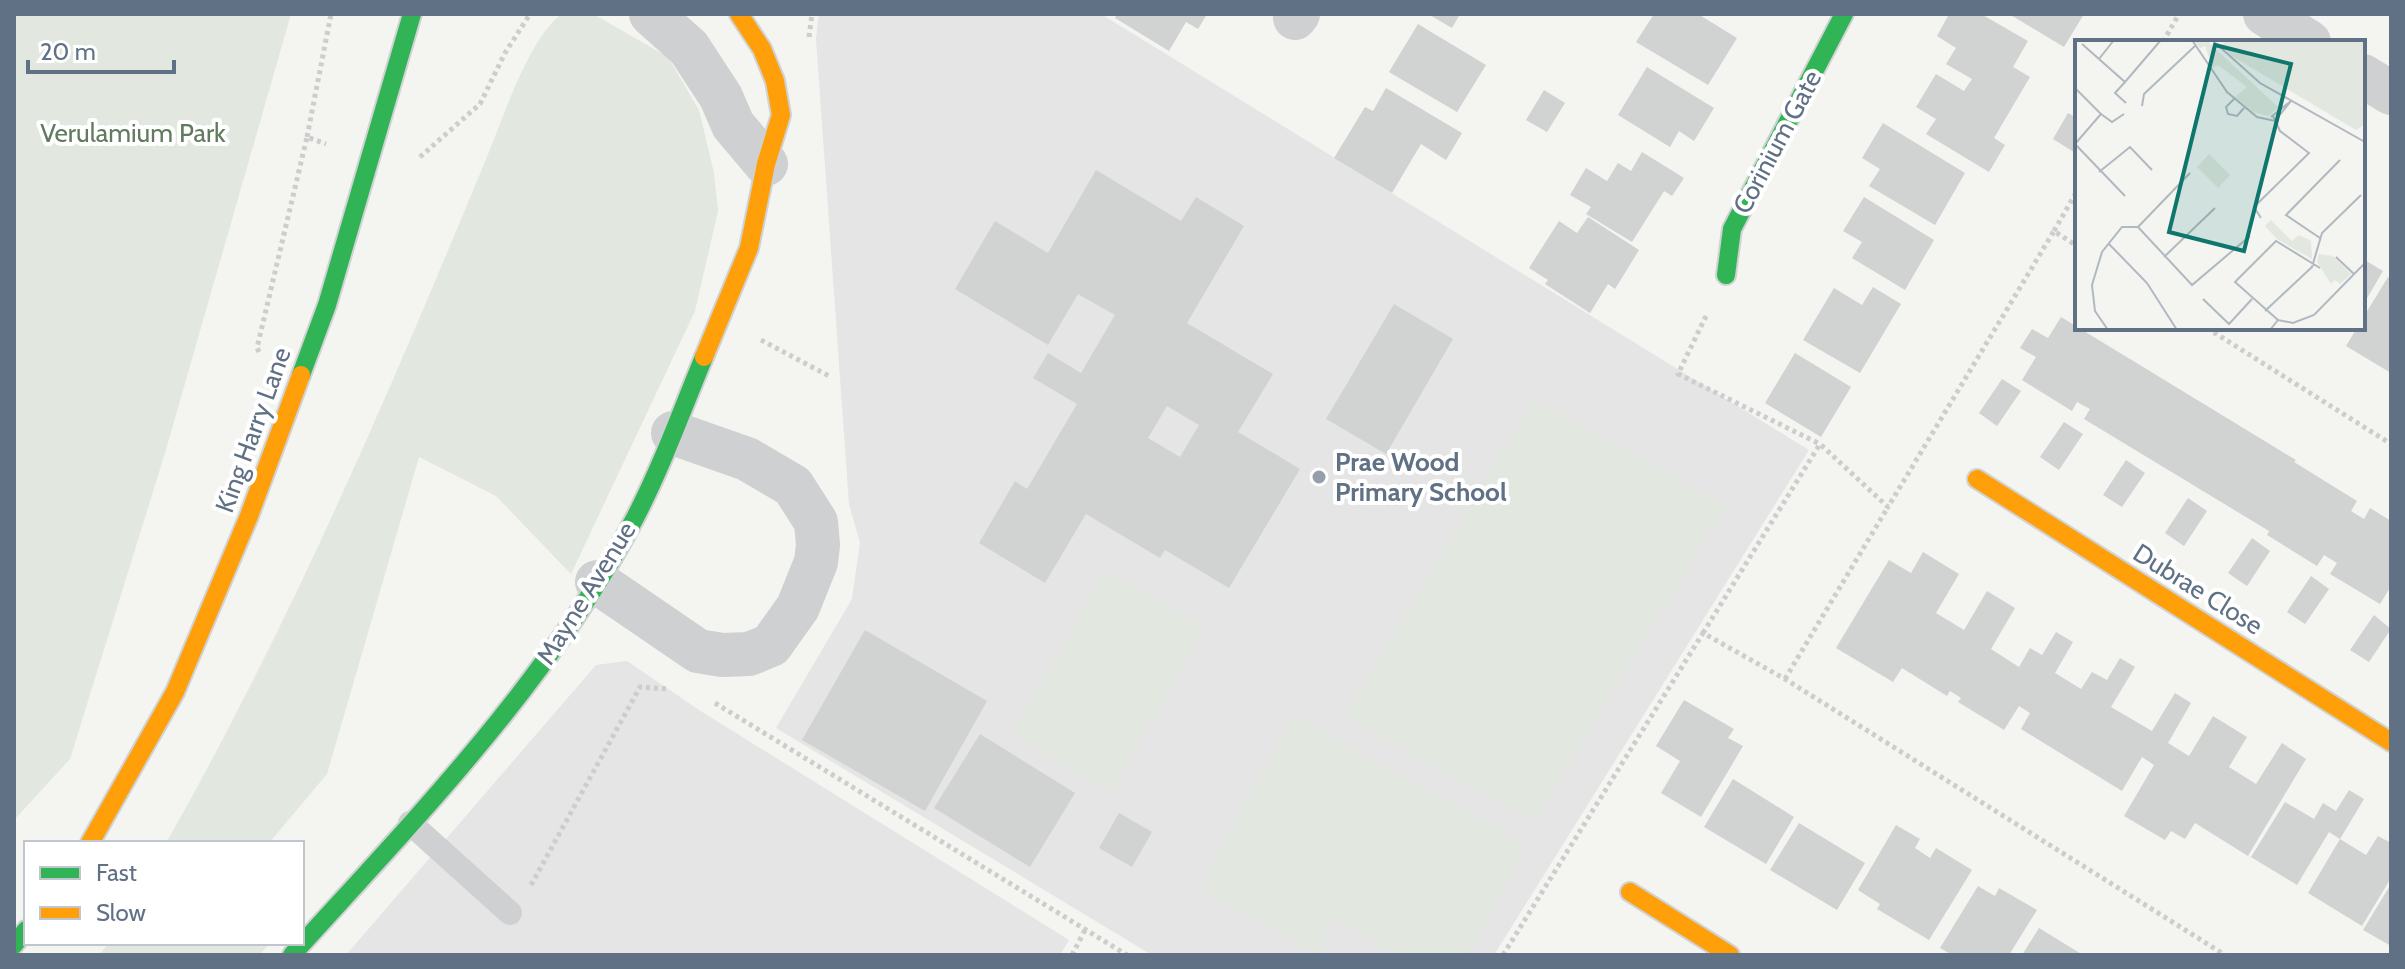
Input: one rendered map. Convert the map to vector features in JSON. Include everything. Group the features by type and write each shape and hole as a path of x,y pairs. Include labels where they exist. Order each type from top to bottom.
{"street":[{"name":"King Harry Lane","path":"91,841 175,692 249,516 327,305 412,14"},
{"path":"651,14 689,48 721,97 733,125 766,164"},
{"path":"689,48 739,14"},
{"name":"Mayne Avenue","path":"304,942 530,682 597,582 635,517 749,248 766,164 781,115 775,81 762,49 739,14"},
{"name":"Corinium Gate","path":"1726,275 1732,229 1844,14"},
{"path":"2265,14 2306,40"},
{"path":"2365,77 2391,93"},
{"path":"597,582 698,651 722,655 749,654 771,645 798,607 816,562 818,545 816,522 793,486 747,459 673,433"},
{"name":"Dubrae Close","path":"1977,479 2391,742"},
{"path":"1630,892 1730,955"}],"lane":[{"path":"410,823 510,913"}],"path":[{"path":"307,137 331,14"},
{"path":"480,104 505,53 530,14"},
{"path":"2164,40 2179,14"},
{"path":"1785,679 2075,194"},
{"path":"2054,231 2075,245"},
{"path":"1726,275 1678,374 1820,444 1888,507"},
{"path":"2210,330 2391,444"},
{"path":"754,337 831,377"},
{"path":"1503,955 1820,444"},
{"path":"1703,633 1785,679 2225,955"},
{"path":"510,913 533,881 640,687 669,690"},
{"path":"711,700 1127,955"},
{"path":"1072,955 1085,930"}],"shaded area":[{"name":"Prae Wood Primary School","path":"819,14 1101,14 1809,450 1494,955 1152,955 776,728 852,599 860,543 849,504 816,39"},
{"path":"627,661 699,710 1069,940 1060,955 346,955 596,665"}],"green space":[{"name":"Verulamium Park","path":"14,14 291,14 165,453 70,759 14,820"},
{"path":"562,14 593,14 668,57 699,110 714,173 718,211 695,311 571,574 496,496 419,457 327,774 271,841 167,841 295,595 410,341 526,63 549,26"},
{"path":"1534,399 1726,506 1534,820 1344,717"},
{"path":"1106,571 1205,628 1111,791 1012,734"},
{"path":"1293,716 1528,845 1468,955 1399,955 1334,920 1316,953 1200,888"},
{"path":"107,945 268,945 259,955 99,955"}],"building":[{"path":"1117,14 1207,14 1198,29 1186,22 1169,51 1115,18"},
{"path":"1428,14 1460,14 1452,28"},
{"path":"1654,14 1698,14 1737,38 1708,85 1636,42"},
{"path":"1949,14 1981,14 2028,41 2013,67 2030,77 1994,138 2005,145 1989,172 1926,134 1936,119 1916,107 1936,74 1964,91 1972,79 1946,64 1956,48 1937,36"},
{"path":"2009,14 2084,14 2064,47"},
{"path":"1418,24 1486,65 1457,112 1389,72"},
{"path":"1647,67 1714,108 1694,141 1679,131 1670,147 1618,115"},
{"path":"1386,88 1462,133 1446,160 1421,144 1392,193 1334,158 1365,107 1373,111"},
{"path":"1544,90 1565,103 1547,132 1526,120"},
{"path":"2068,113 2075,117 2075,153 2053,139"},
{"path":"1883,123 1965,173 1935,225 1869,186 1880,169 1862,158"},
{"path":"1642,152 1684,178 1672,196 1664,191 1632,242 1586,214 1591,207 1570,195 1586,168 1607,181 1618,163 1631,171"},
{"path":"1096,170 1181,221 1196,197 1244,226 1187,323 1273,374 1238,432 1300,469 1229,588 1165,550 1160,558 1086,514 1045,583 979,543 1015,481 1027,489 1077,404 1033,378 1048,353 1081,373 1115,315 1078,294 1048,345 955,289 995,221 1048,253","holes":["1167,406 1199,425 1180,457 1148,438"]},
{"path":"1864,197 1934,240 1905,290 1852,258 1862,242 1843,231"},
{"path":"1588,217 1639,250 1615,289 1608,284 1590,313 1545,284 1548,280 1529,268 1559,221 1577,233"},
{"path":"2365,260 2383,271 2365,302"},
{"path":"2388,277 2391,279 2391,373 2346,346 2356,330 2365,330 2365,315"},
{"path":"1873,287 1901,304 1860,373 1803,340 1834,288 1862,305"},
{"path":"1394,304 1453,339 1386,454 1326,419"},
{"path":"2061,317 2075,326 2075,330 2082,330 2296,460 2294,462 2357,501 2351,511 2364,519 2370,508 2391,521 2391,586 2380,604 2330,574 2337,563 2324,555 2317,566 2267,535 2269,531 2084,419 2090,409 2077,402 2072,411 2022,380 2036,357 2020,348 2032,329 2048,338"},
{"path":"1795,353 1851,387 1821,437 1765,403"},
{"path":"2002,379 2021,391 1997,426 1979,413"},
{"path":"2064,422 2083,434 2059,470 2040,457"},
{"path":"2126,460 2145,473 2122,507 2103,495"},
{"path":"2188,498 2207,511 2184,546 2165,533"},
{"path":"2252,538 2270,551 2247,586 2228,573"},
{"path":"1923,552 1959,574 1936,613 1964,630 1987,591 2015,608 1991,649 2019,667 2030,648 2042,655 2056,632 2073,642 2055,673 2081,689 2092,672 2107,680 2120,658 2135,667 2111,707 2152,731 2175,693 2191,703 2168,743 2189,756 2213,716 2247,737 2229,767 2256,784 2282,743 2306,759 2248,856 2195,823 2185,839 2171,831 2165,840 2124,816 2154,765 2142,757 2122,791 2021,729 2030,713 2019,706 2004,730 1958,702 1961,698 1950,691 1947,696 1902,668 1893,682 1836,648 1889,560 1911,573"},
{"path":"2311,576 2329,589 2305,624 2287,612"},
{"path":"2374,615 2391,629 2369,662 2350,650"},
{"path":"865,630 987,701 925,811 802,740"},
{"path":"1684,700 1734,729 1728,738 1743,746 1701,817 1661,793 1680,761 1656,746"},
{"path":"980,734 1075,793 1030,867 934,808"},
{"path":"1733,779 1794,817 1766,864 1704,827"},
{"path":"2349,790 2364,799 2340,839 2329,832 2297,885 2251,857 2285,802 2314,819 2323,803 2336,811"},
{"path":"1119,813 1152,832 1132,867 1099,848"},
{"path":"1799,823 1865,863 1837,910 1770,870"},
{"path":"1896,825 1920,839 1915,848 1930,858 1936,848 1972,870 1929,940 1877,909 1880,904 1858,890"},
{"path":"2378,836 2391,843 2391,878 2362,926 2308,893 2340,839 2366,855"},
{"path":"2391,884 2391,946 2363,930"},
{"path":"1978,886 1995,896 1999,888 2037,910 2009,955 1952,955 1940,948"},
{"path":"2039,928 2083,955 2022,955"}],"traffic: fast":[{"path":"301,375 327,305 412,14"},
{"path":"1726,275 1732,229 1844,14"},
{"path":"304,942 477,747 562,637 635,518 704,357"},
{"path":"14,945 24,932"},
{"path":"292,955 301,945"}],"traffic: slow":[{"path":"704,357 749,248 766,164 781,115 775,81 762,49 739,14"},
{"path":"91,841 175,692 249,516 301,375"},
{"path":"1977,479 2391,742"},
{"path":"1630,892 1730,955"}],"place":[{"name":"Prae Wood Primary School","path":"1319,477"}]}
